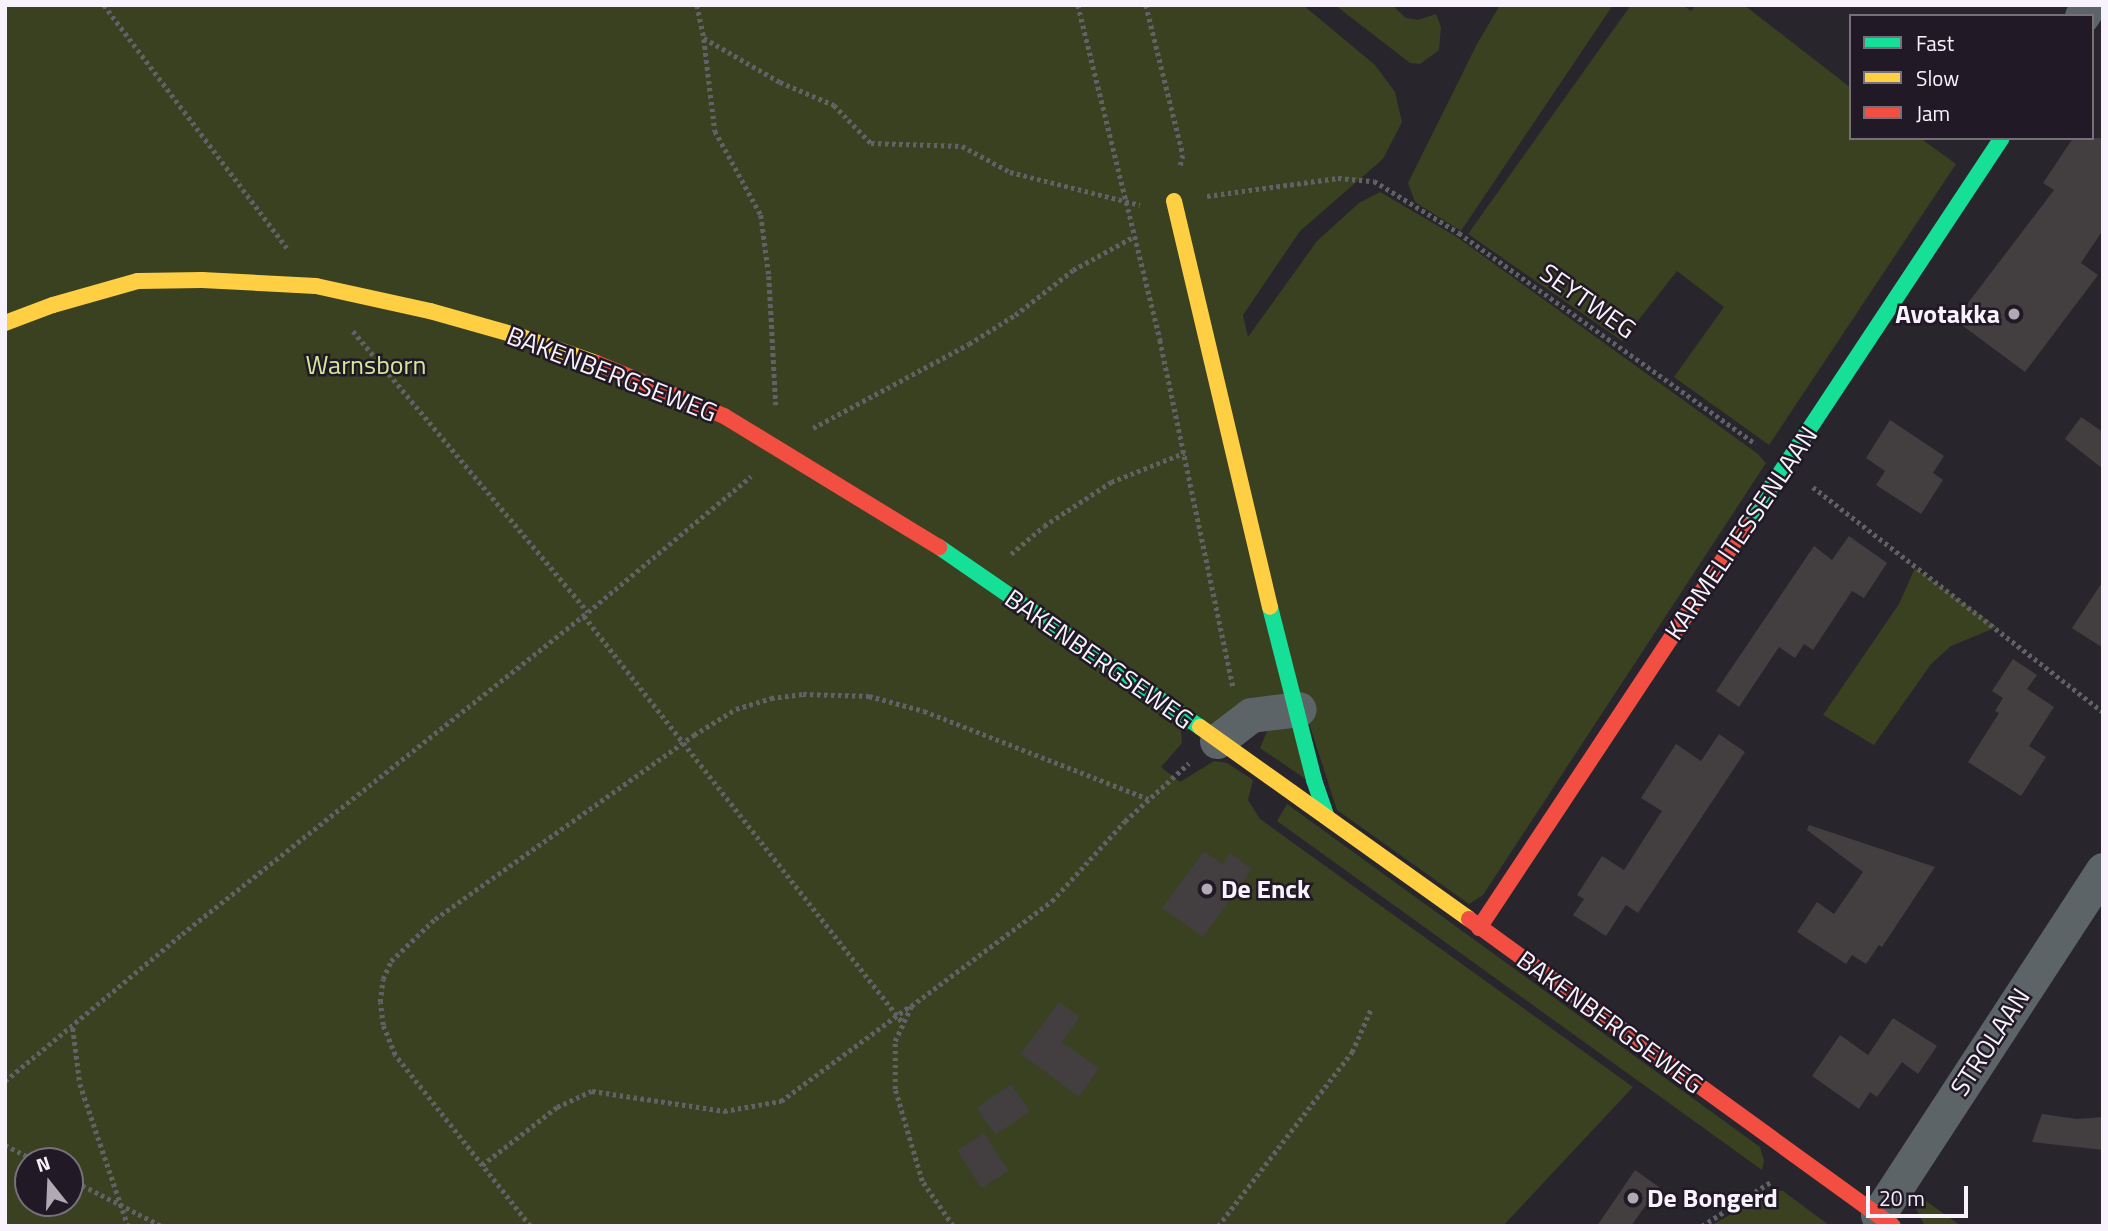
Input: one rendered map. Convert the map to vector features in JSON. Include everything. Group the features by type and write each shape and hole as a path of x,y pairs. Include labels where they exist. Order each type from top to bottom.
{"street":[{"name":"KARMELITESSENLAAN","path":"1479,928 2001,140"},
{"path":"1174,201 1239,484 1314,780 1327,817"},
{"name":"BAKENBERGSEWEG","path":"5,323 52,305 138,281 202,280 316,286 430,312 522,337 623,372 724,416 924,537 1228,732 1327,817 1886,1220"},
{"path":"1228,732 1251,715 1298,709"},
{"name":"STROLAAN","path":"1886,1220 2103,870"}],"path":[{"path":"104,5 316,286"},
{"path":"697,5 704,38 715,131 761,215 769,275 776,408 755,434"},
{"path":"482,1165 557,1107 592,1091 724,1111 781,1101 1052,901 1148,799 1228,732 1184,453 1160,340 1077,5"},
{"path":"704,38 780,82 834,105 871,143 962,146 1010,172 1146,207 1174,201 1183,155 1146,5"},
{"name":"SEYTWEG","path":"1174,201 1338,178 1374,181 1459,233 1764,450"},
{"path":"5,1081 193,926 586,614 780,449 839,412 940,362 1015,315 1073,270 1133,237"},
{"path":"351,328 586,614 903,1023"},
{"path":"983,577 1044,526 1111,482 1184,453"},
{"path":"1807,482 2103,712"},
{"path":"530,1226 395,1055 383,1025 380,1002 383,979 391,961 435,919 686,741 736,709 771,698 803,694 869,696 924,711 1148,799"},
{"path":"911,1006 895,1041 895,1089 922,1181 953,1226"},
{"path":"1218,1226 1352,1052 1371,1009"},
{"path":"73,1027 80,1084 124,1207 128,1226"},
{"path":"1702,1226 1802,1161"},
{"path":"84,1186 162,1226"}],"green space":[{"name":"Warnsborn","path":"5,5 1303,5 1375,65 1395,92 1402,122 1383,159 1300,231 1243,315 1248,337 1317,241 1359,203 1380,192 1457,237 1758,454 1766,463 1483,895 1469,904 1337,810 1306,714 1181,731 1182,743 1161,767 1180,782 1214,761 1227,763 1253,780 1248,800 1260,819 1633,1087 1503,1226 5,1226"},
{"path":"1335,5 1392,5 1406,18 1418,20 1436,14 1441,27 1439,50 1420,64 1410,63"},
{"path":"1500,5 1613,5 1461,231 1415,202 1408,183 1477,44"},
{"path":"1631,5 1683,5 1691,11 1696,5 1744,5 1849,86 1849,140 1923,140 1956,164 1769,445 1674,377 1724,307 1677,271 1622,341 1468,234"},
{"path":"1915,568 1997,627 1951,646 1931,664 1874,745 1823,715 1899,604"},
{"path":"1293,722 1307,780 1260,748 1268,729"},
{"path":"1287,804 1760,1147 1764,1161 1762,1170 1277,821"},
{"path":"1774,1190 1783,1191 1830,1226 1710,1226"},
{"path":"1915,1193 1961,1226 1925,1226 1916,1209"}],"building":[{"path":"2103,138 2103,230 2081,263 2098,275 2025,372 1955,320 2054,190 2043,183 2072,140"},
{"path":"2081,417 2103,432 2103,469 2065,439"},
{"path":"1890,420 1944,456 1933,473 1943,480 1921,514 1876,485 1885,471 1866,458"},
{"path":"1849,536 1887,563 1864,598 1852,591 1813,650 1804,644 1795,658 1779,647 1739,707 1716,691 1814,546 1832,560"},
{"path":"2103,581 2103,648 2072,628"},
{"path":"2013,659 2037,675 2027,689 2054,707 2029,746 2046,757 2021,796 1968,762 1999,713 1995,711 2003,698 1992,691"},
{"path":"1719,734 1745,752 1638,913 1626,905 1606,936 1573,915 1584,899 1577,895 1602,856 1624,870 1662,811 1641,798 1676,744 1701,761"},
{"path":"1809,825 1935,867 1882,947 1879,945 1866,964 1852,955 1846,964 1797,932 1817,902 1834,914 1863,872 1807,830"},
{"name":"De Enck","path":"1204,851 1222,864 1230,853 1252,869 1203,937 1162,908"},
{"path":"1059,1002 1080,1017 1062,1042 1099,1068 1079,1097 1021,1054"},
{"path":"1893,1018 1937,1046 1918,1074 1902,1062 1877,1097 1870,1092 1859,1109 1812,1076 1840,1035 1868,1055"},
{"path":"1011,1084 1030,1111 996,1135 977,1108"},
{"path":"2042,1114 2077,1119 2103,1117 2103,1150 2032,1142"},
{"path":"984,1133 1009,1171 982,1188 957,1150"},
{"name":"De Bongerd","path":"1635,1170 1659,1187 1631,1226 1597,1226"}],"traffic: fast":[{"path":"1745,526 2001,140"},
{"path":"939,547 1200,727"},
{"path":"1270,607 1314,780 1327,817"}],"traffic: slow":[{"path":"1174,201 1270,607"},
{"path":"5,323 53,305 138,281 202,280 316,286 430,311 522,337 596,363"},
{"path":"1200,727 1469,919"}],"traffic: jam":[{"path":"596,363 724,416 939,547"},
{"path":"1479,928 1745,526"},
{"path":"1469,919 1893,1226"}],"place":[{"name":"Avotakka","path":"2014,314"},
{"name":"De Enck","path":"1207,889"},
{"name":"De Bongerd","path":"1633,1198"}]}
